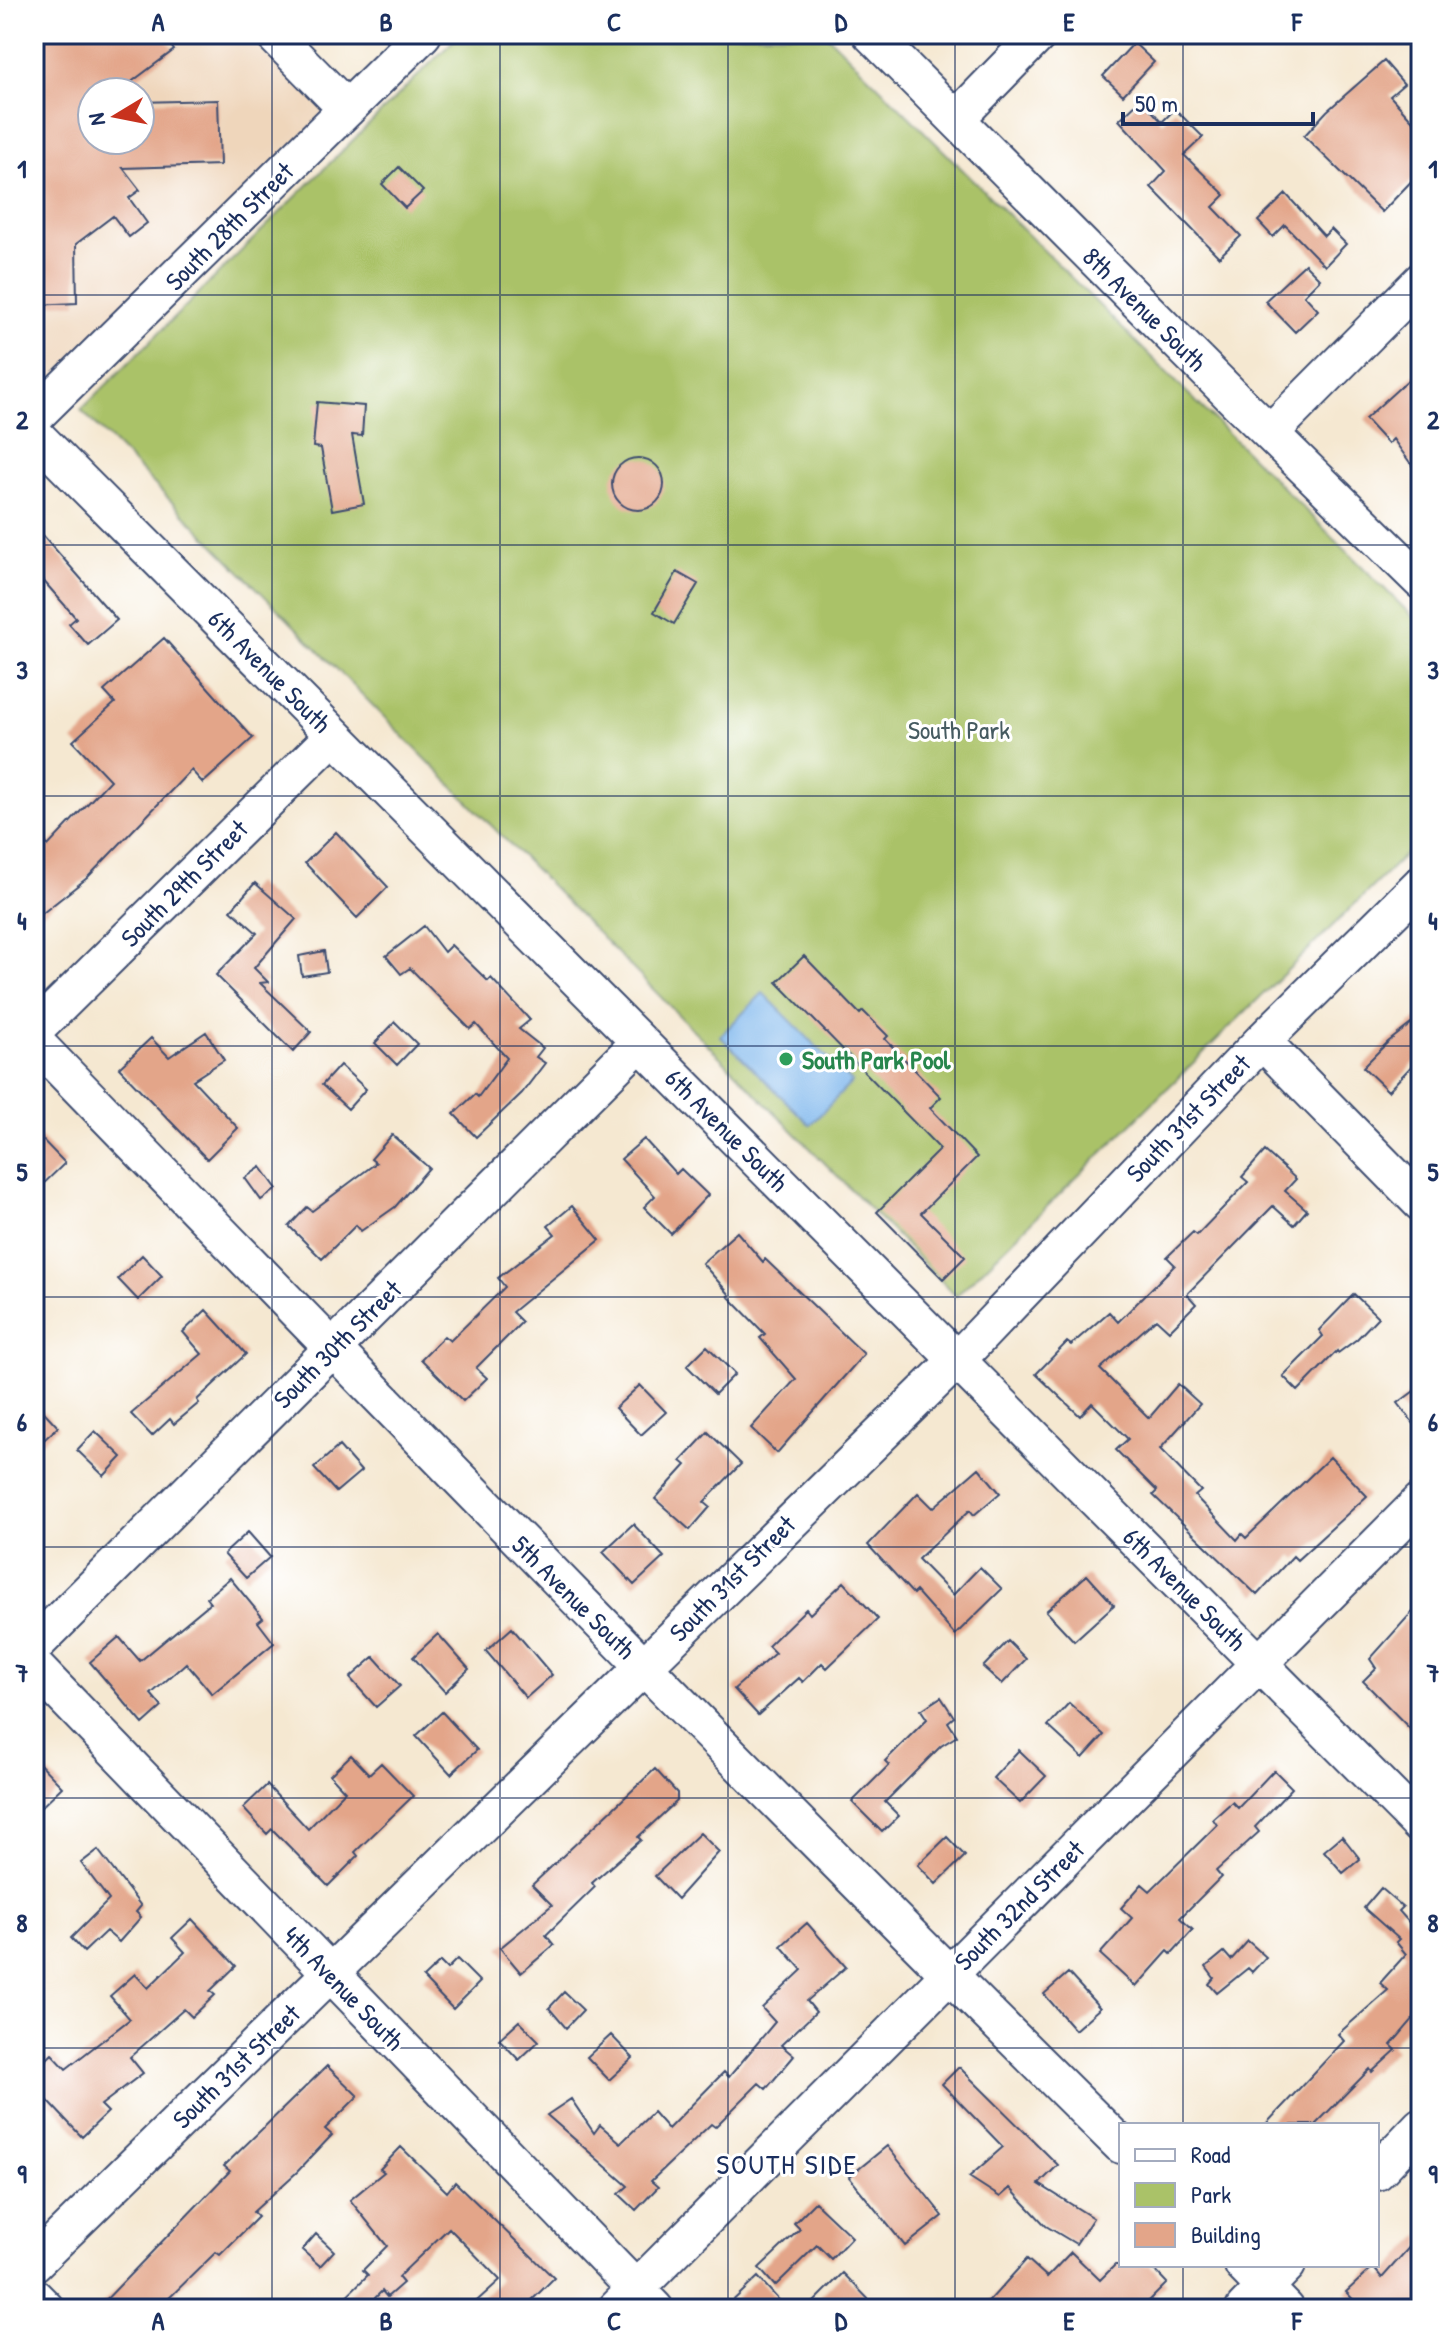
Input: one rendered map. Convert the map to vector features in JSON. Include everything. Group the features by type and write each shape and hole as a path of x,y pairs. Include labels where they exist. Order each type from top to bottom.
{"street":[{"path":"273,34 347,109"},
{"name":"South 28th Street","path":"34,417 423,34"},
{"name":"8th Avenue South","path":"871,34 1421,581"},
{"path":"956,119 1039,34"},
{"path":"1270,433 1421,281"},
{"name":"6th Avenue South","path":"34,434 1421,1826"},
{"name":"South 29th Street","path":"34,1031 334,735"},
{"name":"South 31st Street","path":"34,2263 957,1360 1262,1041 1421,884"},
{"name":"5th Avenue South","path":"34,1041 642,1666 1119,2143"},
{"path":"1262,1041 1421,1203"},
{"name":"South 30th Street","path":"34,1646 640,1042"},
{"name":"South 32nd Street","path":"636,2303 949,1975 1421,1501"},
{"name":"4th Avenue South","path":"34,1666 329,1974 484,2130 636,2303"},
{"path":"1379,2170 1421,2126"},
{"path":"34,2297 46,2309"}],"shaded area":[{"path":"34,34 273,34 347,109 34,417"}],"green space":[{"name":"South Park","path":"460,34 826,34 1421,625 1421,839 956,1296 81,410"}],"water":[{"name":"South Park Pool","path":"763,993 852,1082 810,1125 720,1036"}],"building":[{"path":"34,34 162,34 174,50 139,76 76,76 76,156 156,156 156,102 218,100 220,165 123,168 140,190 129,198 147,223 129,237 113,216 76,244 77,303 34,305"},
{"path":"1134,43 1154,62 1123,95 1103,76"},
{"path":"1384,61 1404,84 1390,96 1421,130 1421,171 1382,212 1304,136 1327,111"},
{"path":"1141,99 1162,122 1175,109 1203,137 1184,155 1225,195 1213,207 1241,236 1219,257 1151,187 1166,171 1119,120"},
{"path":"399,167 423,191 405,208 382,184"},
{"path":"1286,194 1324,236 1331,229 1346,244 1325,266 1285,225 1273,237 1258,221"},
{"path":"1305,264 1320,279 1304,295 1318,310 1295,332 1265,301"},
{"path":"1421,368 1421,478 1393,439 1388,444 1365,419"},
{"path":"317,402 364,406 362,436 352,435 364,504 332,510 321,448 313,447"},
{"path":"638,458 656,466 664,484 656,502 638,510 620,502 612,484 620,466"},
{"path":"34,525 117,620 88,645 69,624 76,618 34,570"},
{"path":"677,572 698,584 674,624 654,612"},
{"path":"164,638 253,738 203,783 191,770 87,878 34,920 34,851 45,842 48,846 110,780 73,741 115,703 104,691"},
{"path":"336,832 388,887 357,918 305,863"},
{"path":"255,883 296,919 254,968 268,982 260,983 311,1032 293,1052 216,975 257,933 231,910"},
{"path":"424,926 444,952 451,945 488,981 491,978 530,1020 519,1029 543,1048 536,1057 545,1063 522,1093 476,1137 454,1114 475,1094 478,1097 507,1058 476,1024 470,1029 410,968 401,974 386,956"},
{"path":"324,951 327,972 302,976 299,956"},
{"path":"804,956 860,1014 863,1011 888,1036 885,1039 941,1097 930,1108 977,1157 921,1213 965,1257 943,1279 877,1212 940,1149 777,982"},
{"path":"1421,1016 1421,1056 1388,1091 1363,1067"},
{"path":"395,1022 417,1044 397,1065 375,1043"},
{"path":"206,1032 224,1060 193,1080 238,1128 207,1159 119,1068 151,1038 169,1057"},
{"path":"340,1065 366,1089 348,1109 322,1085"},
{"path":"34,1131 65,1163 34,1193"},
{"path":"392,1135 429,1168 395,1207 361,1231 356,1225 322,1259 289,1226 307,1207 312,1211 376,1163 371,1159"},
{"path":"644,1139 676,1174 681,1169 708,1195 671,1234 644,1207 655,1196 621,1159"},
{"path":"1265,1151 1296,1179 1285,1191 1307,1210 1294,1225 1273,1206 1187,1294 1196,1304 1169,1331 1156,1319 1100,1369 1149,1418 1178,1384 1200,1404 1160,1449 1201,1491 1195,1496 1237,1540 1242,1534 1246,1538 1330,1457 1367,1496 1297,1560 1293,1556 1257,1595 1153,1495 1157,1491 1116,1450 1128,1439 1092,1403 1080,1416 1036,1374 1067,1342 1071,1345 1109,1312 1118,1322 1175,1265 1167,1257 1193,1232 1197,1235 1248,1182 1242,1177"},
{"path":"261,1167 277,1189 261,1200 245,1178"},
{"path":"572,1206 600,1240 512,1312 522,1322 476,1368 487,1378 463,1401 421,1359 444,1336 450,1341 505,1287 498,1278 555,1234 548,1226"},
{"path":"737,1232 763,1262 765,1259 864,1354 777,1453 751,1428 796,1379 760,1338 765,1334 728,1296 702,1263"},
{"path":"142,1255 162,1276 138,1300 118,1279"},
{"path":"1354,1294 1378,1317 1357,1339 1337,1351 1298,1391 1283,1376 1323,1336 1319,1330"},
{"path":"206,1310 246,1354 197,1400 199,1403 174,1424 170,1419 152,1436 131,1414 202,1354 183,1332"},
{"path":"707,1346 735,1374 715,1394 687,1366"},
{"path":"640,1385 666,1412 641,1435 615,1408"},
{"path":"1421,1386 1421,1433 1398,1403"},
{"path":"34,1401 58,1427 34,1449"},
{"path":"95,1431 122,1457 104,1476 77,1450"},
{"path":"708,1432 741,1464 704,1502 710,1507 690,1530 655,1499 686,1465 681,1461"},
{"path":"339,1446 361,1471 336,1492 314,1468"},
{"path":"979,1468 1000,1493 974,1515 970,1510 918,1559 953,1595 980,1567 1002,1589 955,1635 916,1591 913,1594 868,1545 918,1493 933,1508"},
{"path":"633,1524 664,1557 634,1585 603,1552"},
{"path":"248,1532 270,1557 246,1578 224,1554"},
{"path":"1087,1575 1114,1605 1074,1641 1046,1611"},
{"path":"230,1578 263,1618 258,1622 274,1643 212,1694 186,1663 151,1694 162,1707 143,1724 90,1662 119,1637 140,1661 210,1603 206,1598"},
{"path":"844,1582 878,1619 827,1668 822,1663 803,1682 799,1678 758,1715 734,1689 775,1653 768,1646 806,1609 810,1614"},
{"path":"1421,1602 1421,1740 1363,1681 1376,1668 1370,1659"},
{"path":"512,1628 552,1675 526,1698 486,1651"},
{"path":"438,1634 469,1669 445,1692 413,1657"},
{"path":"1008,1641 1026,1659 1002,1684 983,1667"},
{"path":"374,1657 400,1686 376,1707 350,1678"},
{"path":"941,1697 954,1717 948,1722 957,1736 941,1746 885,1802 899,1816 882,1832 852,1802 889,1765 885,1761 927,1719 921,1710"},
{"path":"1069,1703 1104,1735 1083,1758 1048,1726"},
{"path":"442,1712 477,1750 451,1774 416,1736"},
{"path":"1019,1750 1046,1776 1020,1803 993,1778"},
{"path":"351,1755 369,1774 381,1763 413,1796 355,1852 358,1856 328,1886 272,1829 267,1834 243,1808 267,1785 308,1829 345,1791 330,1775"},
{"path":"34,1758 62,1787 34,1814"},
{"path":"655,1769 677,1793 677,1801 638,1837 641,1840 592,1883 595,1887 546,1935 554,1945 521,1973 500,1948 552,1905 532,1885"},
{"path":"1274,1770 1292,1788 1255,1827 1259,1832 1216,1871 1221,1877 1180,1918 1193,1930 1171,1954 1168,1951 1136,1987 1100,1954 1132,1918 1121,1908 1142,1884 1150,1891 1217,1825 1213,1819 1232,1802 1238,1808"},
{"path":"700,1833 719,1852 677,1899 655,1876"},
{"path":"1342,1836 1360,1859 1343,1873 1324,1851"},
{"path":"947,1837 965,1856 936,1884 918,1865"},
{"path":"98,1850 141,1906 136,1912 141,1917 119,1942 106,1931 84,1952 71,1938 109,1900 81,1863"},
{"path":"1381,1888 1403,1907 1399,1911 1413,1927 1421,1919 1421,2010 1391,2045 1396,2050 1372,2072 1370,2069 1317,2123 1267,2123 1344,2041 1338,2034 1388,1990 1380,1983 1406,1954 1396,1942 1399,1939 1364,1908"},
{"path":"192,1919 236,1966 210,1991 215,1995 192,2017 184,2009 130,2057 143,2073 101,2105 108,2112 82,2137 34,2086 34,2072 52,2054 66,2069 130,2019 110,1996 135,1974 148,1988 185,1952 172,1938"},
{"path":"807,1923 846,1967 807,2001 816,2012 781,2045 794,2056 766,2089 759,2083 715,2127 711,2124 651,2181 658,2187 636,2210 619,2194 628,2186 547,2115 571,2099 594,2133 600,2125 621,2143 653,2112 668,2129 724,2072 729,2077 775,2022 762,2008 802,1970 781,1946"},
{"path":"1248,1941 1266,1957 1252,1972 1248,1968 1217,1993 1209,1984 1214,1978 1206,1967 1224,1952 1231,1960"},
{"path":"457,1959 480,1982 453,2009 423,1978 440,1962 447,1969"},
{"path":"1068,1973 1100,2008 1075,2030 1044,1994"},
{"path":"564,1992 583,2010 566,2028 549,2008"},
{"path":"519,2021 539,2041 519,2060 499,2039"},
{"path":"611,2035 633,2058 609,2080 587,2057"},
{"path":"327,2066 358,2096 325,2129 332,2135 253,2212 258,2217 220,2255 216,2252 158,2309 97,2309 230,2171 224,2166"},
{"path":"959,2067 1058,2165 1039,2184 1093,2218 1076,2244 1046,2226 1010,2188 1000,2197 969,2177 1003,2147 942,2084"},
{"path":"887,2146 943,2216 905,2246 849,2177"},
{"path":"401,2147 447,2192 455,2182 554,2278 523,2309 468,2309 500,2280 449,2228 398,2277 403,2283 387,2297 382,2291 364,2309 333,2309 368,2275 363,2270 387,2246 350,2200 384,2172 380,2169"},
{"path":"815,2202 852,2237 831,2259 817,2245 775,2286 759,2268 800,2229 794,2223"},
{"path":"316,2234 334,2251 320,2266 302,2250"},
{"path":"1421,2234 1421,2309 1362,2309 1346,2292 1373,2267 1382,2278"},
{"path":"1071,2252 1100,2280 1115,2265 1119,2265 1152,2267 1167,2283 1141,2309 1132,2300 1122,2309 982,2309 1027,2259 1047,2277"},
{"path":"843,2273 878,2309 807,2309"},
{"path":"758,2277 787,2309 724,2309"}],"place":[{"name":"South Park Pool","path":"786,1059"}],"district":[{"name":"SOUTH SIDE","path":"787,2164"}]}
